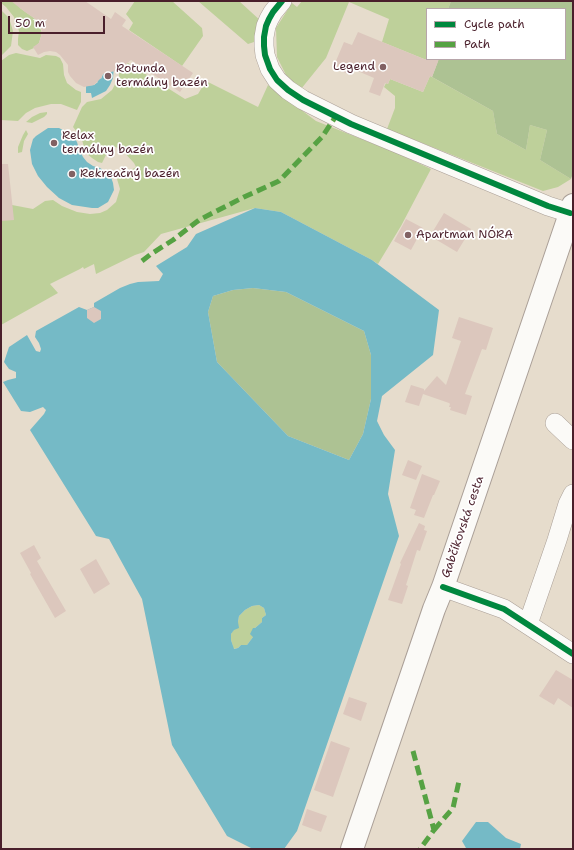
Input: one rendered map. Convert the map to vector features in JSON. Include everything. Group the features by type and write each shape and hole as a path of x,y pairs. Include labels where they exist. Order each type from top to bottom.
{"main road":[{"name":"Gabčíkovská cesta","path":"352,849 572,209"}],"street":[{"path":"282,1 273,12 266,26 264,46 265,55 270,69 288,90 303,100 351,124 548,206 572,209"},
{"path":"555,423 573,440"},
{"path":"528,624 568,504 573,494"},
{"path":"443,587 504,609 573,654"}],"green space":[{"path":"1,1 16,1 20,8 38,22 42,33 39,43 34,48 27,51 18,45 19,31 14,17 1,3"},
{"path":"135,1 172,1 202,28 203,36 182,66 129,30 133,23 126,14"},
{"path":"198,1 239,1 262,22 254,42 248,44"},
{"path":"302,1 451,1 448,8 426,8 426,60 382,42 389,19 349,2 326,58 301,89 289,81 277,57 276,28 292,3 297,7"},
{"path":"451,1 573,1 573,173 571,179 540,160 547,130 530,125 526,150 497,134 493,111 432,77 438,61 436,60 566,60 566,8 448,8"},
{"path":"1,10 9,18 13,31 11,46 1,56"},
{"path":"16,53 40,58 46,55 60,58 63,64 64,75 67,83 81,92 81,102 77,110 61,104 51,104 35,108 26,113 18,121 1,120 1,61 9,55"},
{"path":"128,63 185,99 198,94 206,81 258,107 268,85 316,121 399,154 431,169 401,226 378,264 281,212 255,208 161,234 144,252 96,274 94,264 84,269 83,267 50,284 58,293 1,325 1,221 12,205 33,209 45,201 53,200 62,206 77,212 90,214 100,213 107,210 116,202 120,189 117,179 136,167 122,150 111,145 102,163 98,162 86,153 81,137 73,127 82,107 87,102 101,99 112,90 119,77 119,70"},
{"path":"430,76 493,111 497,134 526,150 530,125 547,130 540,160 571,179 558,187 543,191 387,129 395,108 395,96 384,87 386,83 388,84 390,79 423,92"},
{"path":"47,112 44,117 32,123 26,122 40,113"},
{"path":"26,130 28,134 24,141 22,152 18,153 18,147"},
{"path":"253,288 286,292 364,331 371,355 371,399 363,434 349,460 288,436 217,362 208,312 213,296 233,290"},
{"path":"259,605 264,608 266,615 262,618 262,622 255,628 253,637 247,645 241,645 238,648 233,649 231,634 238,622 239,616 252,606"}],"water":[{"name":"Rotunda termálny bazén","path":"114,66 113,78 106,91 92,98 91,93 86,93 86,86 94,85 98,82 94,78 97,75 101,79 103,74"},
{"name":"Rekreačný bazén","path":"48,128 59,128 71,134 77,142 83,157 87,162 100,168 111,177 114,190 108,202 98,208 72,205 59,198 38,176 32,164 30,150 33,139"},
{"path":"255,208 281,212 372,260 439,310 433,355 382,396 377,421 384,435 395,450 388,494 399,536 297,831 284,849 253,849 227,836 172,745 142,599 109,539 96,536 30,430 46,410 43,407 30,412 21,411 3,382 16,378 16,372 9,369 4,362 9,347 27,335 36,351 40,352 41,349 39,343 35,337 36,331 79,307 87,310 94,307 94,303 120,288 138,282 159,281 163,274 156,266 187,247 196,234","holes":["253,288 286,292 364,331 371,355 371,399 363,434 349,460 288,436 217,362 208,312 213,296 233,290","259,605 264,608 266,615 262,618 262,622 253,628 250,634 253,637 247,645 241,645 234,649 231,634 234,630 239,628 239,616 252,606"]},
{"path":"476,822 488,822 506,838 521,844 520,849 466,849 462,841"}],"building":[{"path":"11,1 85,1 111,19 115,12 126,20 122,26 193,73 180,92 131,60 119,70 103,74 94,85 84,87 76,83 70,76 68,72 68,65 56,52 44,52 38,55 33,47 39,43 42,33 41,27 34,18"},
{"path":"358,32 426,60 439,60 432,77 430,76 423,92 390,79 388,84 385,83 380,96 369,92 374,78 353,69 351,75 333,68 344,42 352,45"},
{"path":"1,164 8,164 14,220 1,221"},
{"path":"444,213 471,229 457,252 430,236"},
{"name":"Apartman NÓRA","path":"406,219 423,228 411,250 394,241"},
{"path":"94,307 101,311 101,319 94,323 87,318 87,310"},
{"path":"459,317 493,328 486,350 482,349 465,394 472,396 466,415 450,410 451,407 449,407 449,403 423,394 419,406 405,402 411,385 424,389 424,391 437,376 446,385 461,341 452,338"},
{"path":"408,460 422,466 416,480 402,475"},
{"path":"422,474 440,481 424,518 414,515 416,510 410,508"},
{"path":"419,523 425,526 424,530 427,531 420,551 417,550 406,585 408,586 402,604 388,600 401,564 400,563"},
{"path":"34,545 41,558 37,561 66,611 55,618 20,553"},
{"path":"96,559 110,584 94,594 80,569"},
{"path":"556,670 573,680 573,708 558,698 554,705 539,696"},
{"path":"349,697 367,703 361,721 343,714"},
{"path":"331,741 350,748 333,797 314,790"},
{"path":"307,809 327,816 321,832 302,825"}],"marked path":[{"path":"142,261 199,220 279,181 322,137 336,116"},
{"path":"413,751 434,830 420,849"},
{"path":"434,830 453,808 459,781"}],"cycle path":[{"path":"282,1 273,12 266,26 264,46 265,55 270,69 277,80 288,90 303,100 351,124 548,206 570,213"},
{"path":"443,587 504,609 573,654"}],"place":[{"name":"Legend","path":"383,67"},
{"name":"Rotunda termálny bazén","path":"108,76"},
{"name":"Relax termálny bazén","path":"54,143"},
{"name":"Rekreačný bazén","path":"72,174"},
{"name":"Apartman NÓRA","path":"408,235"}]}
